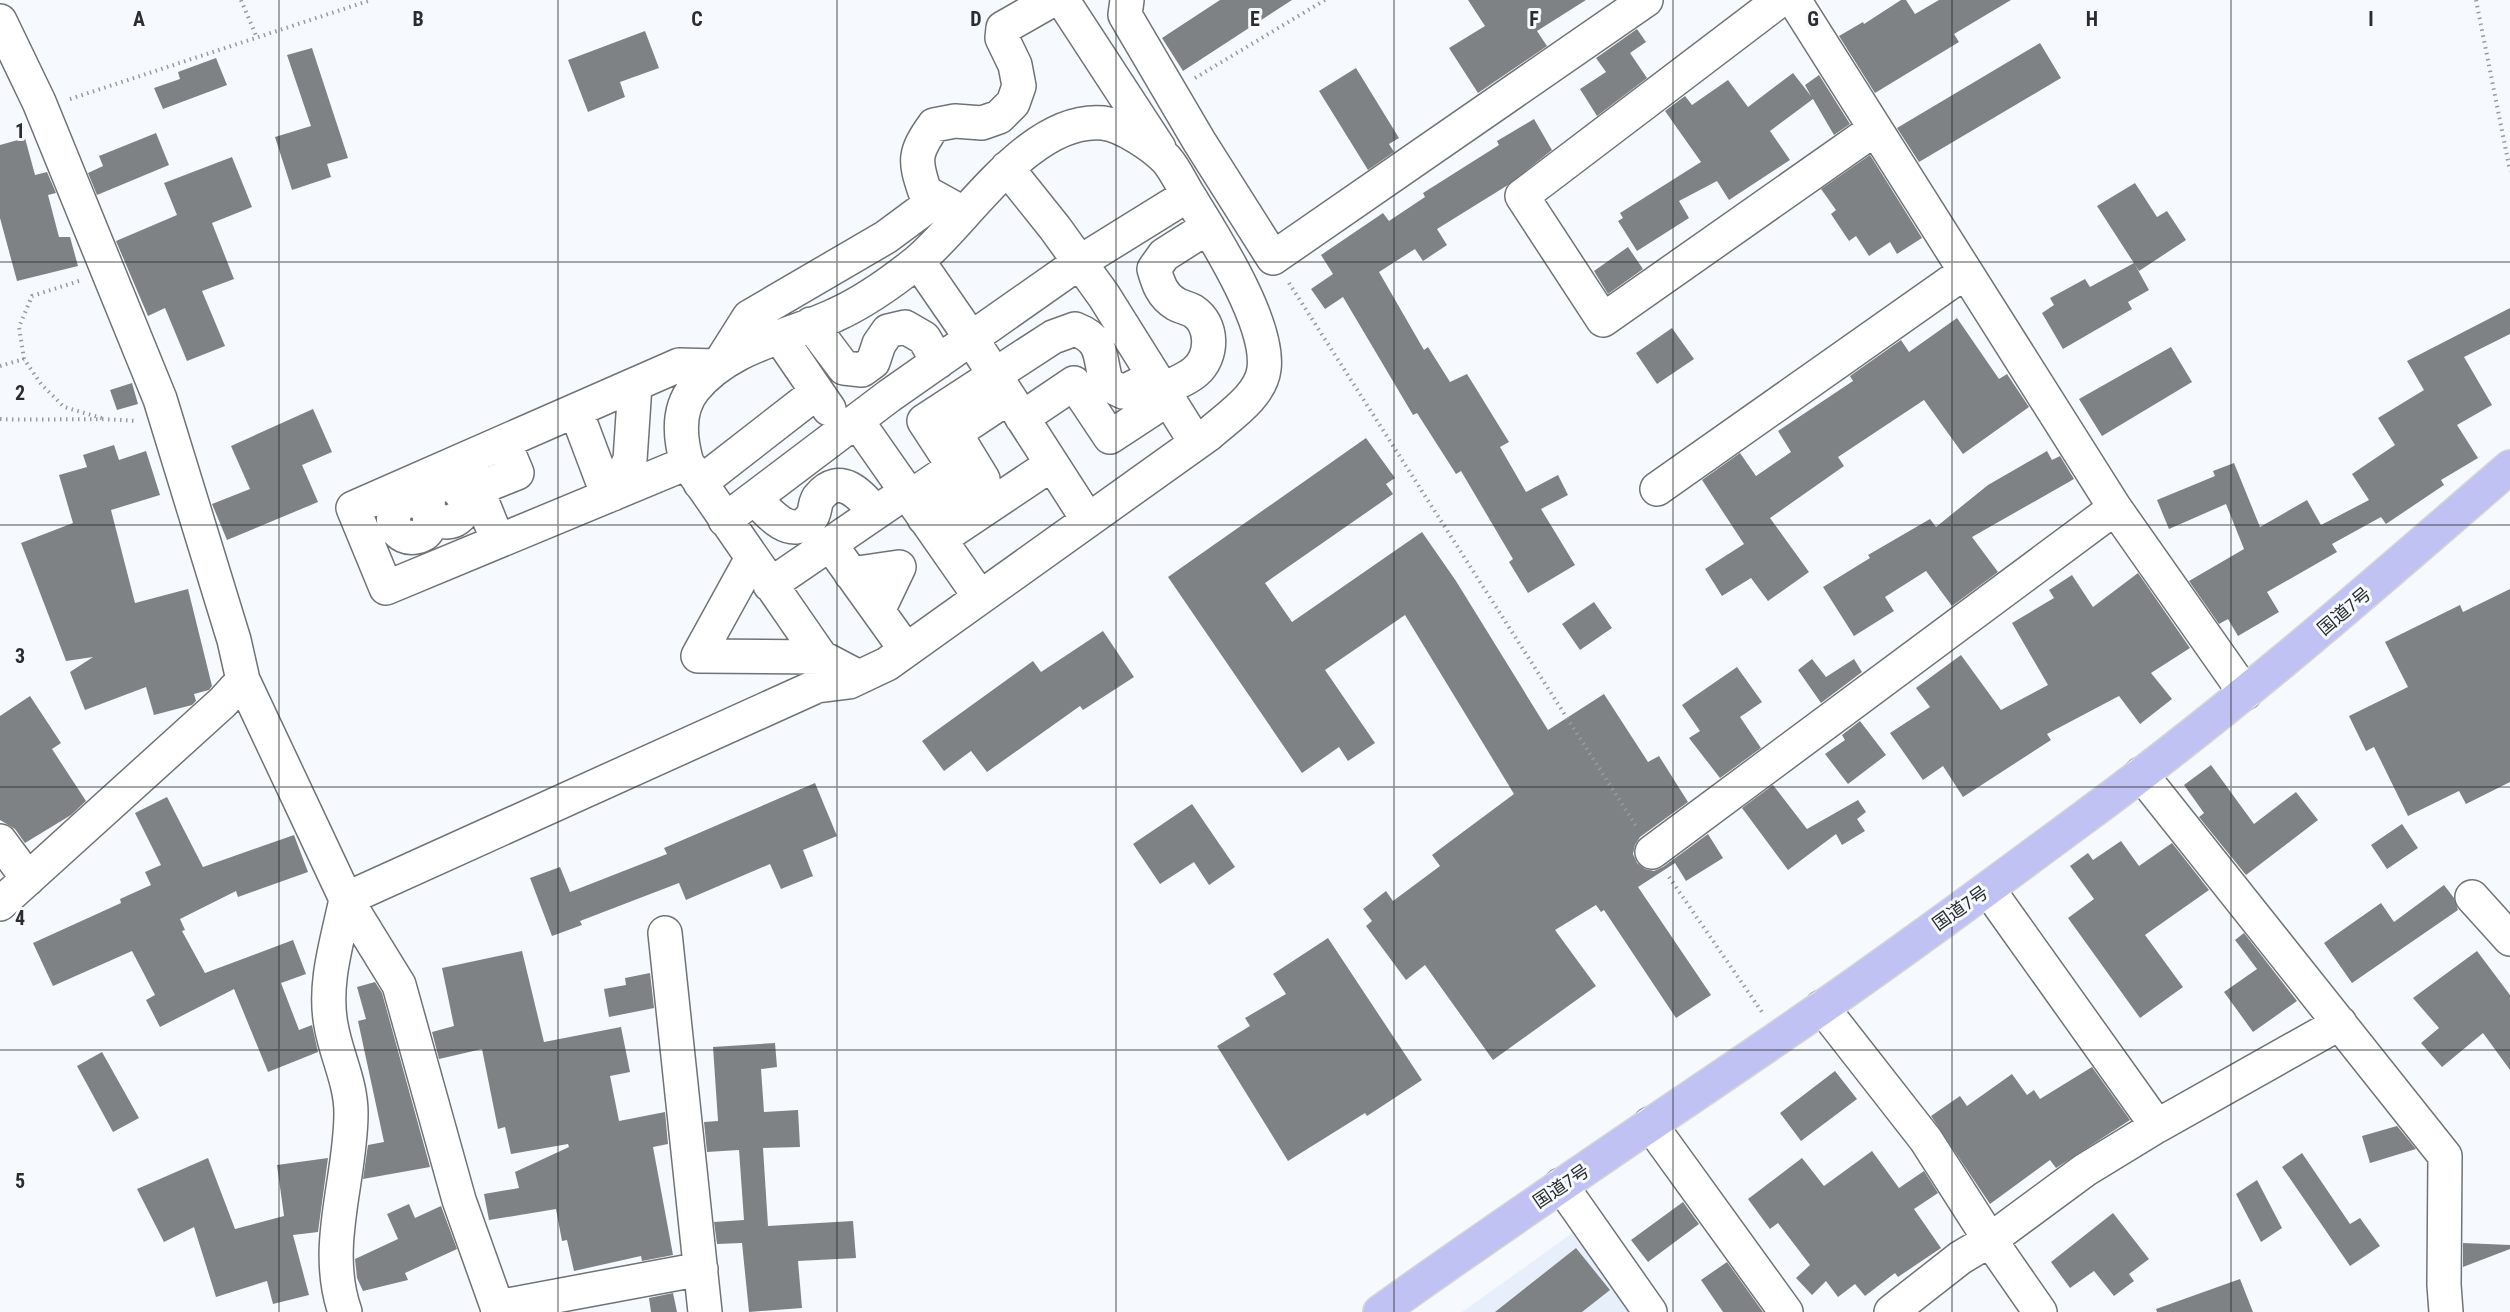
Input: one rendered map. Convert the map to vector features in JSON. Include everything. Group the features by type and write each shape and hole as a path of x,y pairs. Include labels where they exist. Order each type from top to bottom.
{"highway":[{"name":"国道7号","path":"1380,1312 1561,1185 1779,1038 1988,889 2245,693 2385,577 2510,467"}],"street":[{"path":"346,899 817,686 849,682 886,664 1196,443 1251,397 1264,369 1261,334 1232,268 1167,160 1065,4 1053,0 1003,28 1002,38 1015,65 1019,86 1013,104 999,117 982,123 955,121 934,125 919,146 917,169 925,192 951,206"},
{"path":"1127,0 1125,15 1273,258 1646,0"},
{"path":"1780,0 1522,196 1603,321 1875,129"},
{"path":"1794,0 2115,508 2245,693"},
{"path":"0,21 42,108 170,424 234,640 243,680 346,899 374,941 399,985 459,1200 498,1309 701,1269"},
{"path":"859,677 821,657 693,473 681,443 682,418 693,390 717,366 748,317 886,237 951,206 1007,168 1037,143 1066,127 1103,123 1132,133 1167,160"},
{"path":"1007,168 1080,262 1196,443"},
{"path":"725,520 938,362 1080,262 1188,195"},
{"path":"467,554 437,515 431,519 428,530 418,537 405,537 380,532 353,508 680,365 717,366 760,343 835,315 871,296 918,261 951,206"},
{"path":"1008,396 1074,383 1110,437 1162,388 1196,372 1206,359 1209,341 1205,324 1193,312 1173,303 1160,288 1154,270 1164,255 1208,227"},
{"path":"918,261 1088,520"},
{"path":"1657,489 1965,272"},
{"path":"811,324 844,368 862,370 873,362 879,344 888,331 905,327 924,338 938,362"},
{"path":"920,511 983,479 955,433 1008,396 1053,337 1075,329 1090,334 1101,350 1102,368 1107,384 1123,392 1162,388"},
{"path":"779,336 817,392 850,426 920,511 980,597"},
{"path":"610,495 630,460 635,384"},
{"path":"380,532 386,588 610,495 693,473 817,392"},
{"path":"576,411 610,495"},
{"path":"498,541 477,489 517,473 504,442"},
{"path":"770,585 875,512 920,511 1052,464"},
{"path":"755,498 773,518 786,527 801,525 812,518 819,497 833,487 847,486 861,494 875,512"},
{"path":"1652,852 2115,508"},
{"path":"830,544 906,650"},
{"path":"752,558 698,656 821,657"},
{"path":"851,574 899,567 878,611"},
{"path":"0,904 223,702 243,680"},
{"path":"2141,774 2445,1156 2446,1312"},
{"path":"0,841 28,879"},
{"path":"1988,889 2157,1126"},
{"path":"2472,897 2510,939"},
{"path":"345,1312 338,1290 336,1252 351,1111 343,1064 331,1025 330,977 346,899"},
{"path":"665,933 705,1312"},
{"path":"1822,1007 1926,1140 1990,1240 2040,1312"},
{"path":"1891,1312 1960,1258 1990,1240 2085,1170 2157,1126 2340,1023"},
{"path":"1650,1124 1786,1312"},
{"path":"1561,1185 1650,1312"}],"path":[{"path":"241,0 257,38"},
{"path":"42,108 371,0"},
{"path":"1171,92 1325,0"},
{"path":"2476,0 2510,171"},
{"path":"1273,258 1652,852 1779,1038"},
{"path":"105,419 64,407 41,384 24,359 19,327 32,296 108,272"},
{"path":"0,366 24,359"},
{"path":"0,419 46,421 105,419 170,424"}],"shaded area":[{"path":"1578,1229 1636,1312 1462,1312"}],"building":[{"path":"1220,0 1292,0 1183,71 1162,38"},
{"path":"1468,0 1586,0 1537,31 1547,46 1478,93 1449,48 1485,26"},
{"path":"1901,0 1906,0 1915,14 1939,0 2011,0 1954,34 1959,42 1875,93 1839,36 1863,22 1864,24"},
{"path":"1637,29 1646,42 1630,53 1647,78 1597,116 1580,89 1606,72 1596,58"},
{"path":"645,31 659,68 620,82 625,97 588,112 568,60"},
{"path":"2040,43 2061,78 1919,162 1897,128"},
{"path":"312,48 348,158 327,164 331,177 292,190 275,137 311,126 287,55"},
{"path":"216,58 227,85 163,109 154,88 180,79 178,72"},
{"path":"1356,68 1399,138 1389,144 1394,152 1368,170 1319,91"},
{"path":"1793,73 1811,96 1805,85 1819,75 1850,124 1834,135 1813,99 1770,131 1790,160 1729,200 1717,181 1679,201 1689,218 1637,251 1618,221 1623,218 1620,213 1701,162 1665,111 1685,96 1692,105 1728,80 1748,107"},
{"path":"1534,119 1552,150 1508,185 1437,229 1447,245 1423,261 1415,249 1379,272 1424,350 1428,347 1450,382 1467,374 1509,442 1500,447 1526,492 1558,475 1568,495 1541,509 1575,565 1528,593 1509,562 1513,559 1461,471 1456,474 1417,413 1413,415 1343,297 1325,309 1311,289 1333,274 1321,255 1383,213 1389,221 1425,197 1423,193 1499,145 1497,141"},
{"path":"156,133 169,165 97,195 88,173 103,166 99,156"},
{"path":"25,138 35,175 47,172 56,193 48,195 59,237 70,237 78,266 17,281 0,218 0,145"},
{"path":"1870,155 1922,238 1897,254 1890,242 1869,256 1856,236 1849,241 1831,214 1836,210 1821,189"},
{"path":"232,157 252,207 212,223 234,279 202,291 225,346 187,361 165,308 148,316 116,241 177,215 164,183"},
{"path":"2135,183 2157,217 2167,211 2186,240 2139,271 2097,206"},
{"path":"1628,247 1643,269 1608,294 1594,271"},
{"path":"2134,263 2149,290 2128,302 2132,309 2063,349 2042,313 2054,305 2050,298 2085,279 2090,287"},
{"path":"2510,308 2510,334 2464,357 2492,405 2457,425 2478,458 2441,480 2444,485 2386,524 2381,517 2332,544 2337,552 2267,592 2279,612 2238,636 2228,619 2219,624 2189,581 2244,549 2226,504 2169,529 2157,500 2215,476 2213,471 2234,463 2260,527 2307,500 2321,525 2369,500 2352,474 2395,445 2378,418 2424,390 2407,361"},
{"path":"1957,318 1999,379 2007,374 2029,407 1963,454 1924,400 1838,457 1844,466 1770,518 1809,572 1768,601 1751,578 1722,596 1705,569 1744,544 1702,480 1740,453 1756,476 1791,452 1778,431 1853,381 1850,376 1901,340 1909,352"},
{"path":"1672,328 1694,359 1657,384 1636,353"},
{"path":"2171,347 2192,382 2102,436 2079,399"},
{"path":"132,383 138,404 117,410 110,390"},
{"path":"313,409 332,452 302,465 318,502 227,540 212,504 250,489 231,446"},
{"path":"1366,438 1395,478 1386,484 1393,494 1265,583 1292,622 1422,532 1456,581 1548,730 1604,694 1648,762 1659,756 1688,802 1640,837 1633,854 1637,863 1645,869 1654,871 1708,834 1723,858 1686,881 1675,863 1638,887 1711,995 1676,1018 1604,910 1601,912 1596,905 1555,930 1596,986 1493,1060 1425,965 1406,980 1366,926 1372,921 1363,909 1386,891 1393,901 1440,866 1432,855 1514,794 1405,615 1325,670 1375,743 1348,761 1339,747 1302,773 1168,577"},
{"path":"114,445 119,460 146,451 160,495 111,510 135,603 188,589 212,686 209,690 194,694 196,701 192,705 154,715 146,687 85,710 70,672 93,657 66,661 21,543 73,523 59,475 87,467 83,455"},
{"path":"2047,451 2052,460 2060,456 2074,479 1972,537 1998,572 1952,606 1926,571 1885,597 1894,611 1854,636 1823,587 1870,558 1868,555 1930,519 1936,527 1988,485"},
{"path":"2138,573 2190,648 2151,673 2172,699 2140,724 2119,696 2047,734 2051,740 1963,797 1943,766 1923,780 1890,733 1930,707 1916,688 1961,655 2001,710 2048,685 2012,623 2054,598 2049,590 2072,575 2093,607"},
{"path":"2510,589 2510,782 2466,804 2459,791 2408,816 2374,747 2366,751 2349,716 2408,687 2385,642 2460,605 2463,612"},
{"path":"1594,602 1612,628 1580,650 1562,624"},
{"path":"1103,631 1134,677 1083,710 1080,706 987,772 971,751 944,771 922,741 1033,661 1041,672"},
{"path":"1812,659 1826,677 1854,659 1862,672 1821,703 1798,670"},
{"path":"1737,667 1762,702 1740,717 1761,748 1720,778 1689,738 1700,731 1682,705"},
{"path":"30,696 61,743 52,749 86,801 71,815 25,843 15,829 0,820 0,716"},
{"path":"1860,721 1886,755 1848,784 1825,754 1845,740 1842,735"},
{"path":"2211,765 2254,824 2296,792 2318,820 2246,875 2199,817 2204,813 2184,785"},
{"path":"815,783 837,836 803,850 813,876 781,889 770,864 686,900 679,883 580,921 582,925 552,936 530,878 560,867 570,892 667,854 664,848"},
{"path":"1773,785 1807,829 1858,800 1866,812 1857,819 1865,831 1842,845 1836,834 1788,870 1742,808"},
{"path":"167,797 203,867 294,835 308,872 238,897 236,891 180,919 185,930 182,931 205,973 293,940 306,974 281,983 299,1030 312,1025 318,1052 268,1072 234,989 160,1027 146,1000 155,995 132,951 53,986 33,943 121,903 120,899 151,885 145,872 161,865 135,813"},
{"path":"1192,804 1235,867 1209,885 1194,862 1160,884 1133,844"},
{"path":"2402,824 2418,848 2387,869 2371,845"},
{"path":"2121,841 2139,866 2172,843 2209,890 2145,935 2183,987 2140,1018 2068,918 2094,899 2070,866 2088,853 2093,860"},
{"path":"2444,885 2454,898 2458,910 2352,983 2324,943 2381,903 2394,922"},
{"path":"2244,933 2297,1001 2253,1032 2224,992 2257,969 2235,940"},
{"path":"1328,938 1422,1080 1367,1116 1365,1113 1288,1161 1217,1046 1250,1026 1245,1018 1286,994 1273,974"},
{"path":"522,951 544,1042 621,1027 630,1072 610,1076 619,1121 665,1112 668,1144 653,1147 673,1255 642,1261 641,1256 574,1271 567,1240 562,1241 556,1209 489,1220 484,1194 519,1188 515,1172 569,1147 568,1144 511,1154 505,1127 498,1129 482,1049 439,1059 432,1032 454,1026 442,968"},
{"path":"2477,951 2510,995 2510,1070 2483,1033 2442,1067 2421,1043 2439,1028 2413,998"},
{"path":"650,973 654,1008 609,1017 604,989 626,985 625,978"},
{"path":"375,982 382,993 430,1167 363,1179 368,1145 384,1142 358,1021 366,1019 357,987"},
{"path":"775,1043 777,1067 761,1069 764,1112 798,1110 800,1147 763,1148 768,1226 853,1221 856,1258 798,1261 802,1308 749,1312 742,1243 717,1244 714,1222 744,1220 739,1150 707,1152 704,1122 718,1121 713,1047"},
{"path":"102,1052 139,1118 113,1132 77,1066"},
{"path":"2092,1067 2130,1120 2056,1168 2050,1160 1990,1204 1931,1116 1960,1096 1967,1106 2012,1074 2027,1095 2034,1090 2040,1099"},
{"path":"1835,1071 1857,1099 1801,1141 1780,1113"},
{"path":"2397,1126 2416,1149 2370,1163 2362,1136"},
{"path":"1872,1151 1899,1188 1924,1171 1938,1193 1914,1209 1941,1248 1898,1277 1895,1273 1865,1296 1855,1284 1838,1297 1826,1281 1812,1295 1796,1278 1810,1265 1778,1223 1770,1229 1748,1199 1802,1158 1824,1186"},
{"path":"2302,1153 2350,1224 2360,1218 2380,1246 2350,1266 2282,1167"},
{"path":"208,1158 235,1229 284,1216 277,1165 328,1158 318,1232 293,1235 309,1295 273,1304 267,1281 216,1297 194,1227 164,1242 137,1189"},
{"path":"2257,1180 2282,1228 2261,1242 2236,1194"},
{"path":"1683,1202 1699,1224 1648,1262 1631,1240"},
{"path":"409,1204 415,1218 441,1206 457,1249 405,1273 408,1280 363,1291 357,1278 355,1259 398,1239 387,1214"},
{"path":"2113,1213 2149,1259 2129,1274 2134,1281 2114,1296 2094,1271 2070,1288 2051,1262"},
{"path":"2463,1243 2510,1245 2510,1249 2463,1267"},
{"path":"1576,1248 1610,1290 1582,1312 1495,1312"},
{"path":"1727,1262 1763,1312 1723,1312 1701,1280"},
{"path":"2240,1279 2253,1312 2157,1312 2156,1309"},
{"path":"673,1293 677,1312 651,1312 649,1298"}]}
